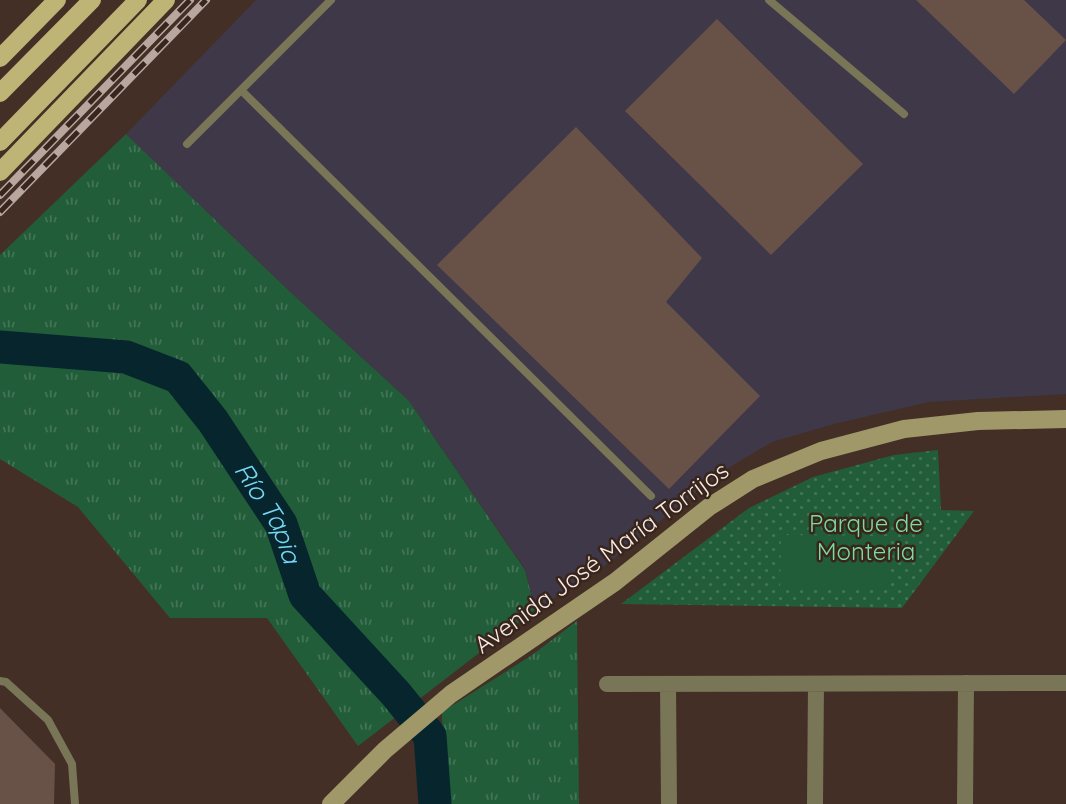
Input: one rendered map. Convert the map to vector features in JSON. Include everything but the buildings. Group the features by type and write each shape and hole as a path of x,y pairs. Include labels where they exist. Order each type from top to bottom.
{"main road":[{"path":"0,58 57,0"},
{"path":"0,93 92,0"},
{"path":"0,142 138,0"},
{"path":"0,172 166,0"},
{"name":"Avenida José María Torrijos","path":"331,804 385,750 451,694 615,582 709,507 753,479 821,451 904,429 978,421 1066,419"},
{"path":"1044,420 1066,431"}],"street":[{"path":"965,804 966,683"},
{"path":"607,684 1066,683"},
{"path":"668,684 669,804"},
{"path":"815,804 816,684"}],"lane":[{"path":"187,144 331,0"},
{"path":"769,0 904,114"},
{"path":"242,90 651,496"},
{"path":"0,681 6,682 48,720 72,764 75,804"}],"shaded area":[{"path":"256,0 1066,0 1066,394 929,402 834,424 772,442 718,474 601,569 535,610 525,569 409,401 287,289 126,134"}],"green space":[{"path":"126,134 287,289 409,401 525,570 535,610 358,746 267,618 170,618 78,507 0,459 0,255"},
{"name":"Parque de Monteria","path":"938,450 941,510 974,511 902,608 621,604 749,508 813,477 894,455"},
{"path":"781,535 889,536 888,589 780,589"},
{"path":"577,621 579,804 443,804 442,712 532,655"}],"waterway":[{"name":"Río Tapia","path":"0,347 126,357 178,377 213,421 281,524 305,595 396,694 430,736 435,804"}],"railway":[{"path":"0,195 190,0"},
{"path":"0,212 206,0"}]}
